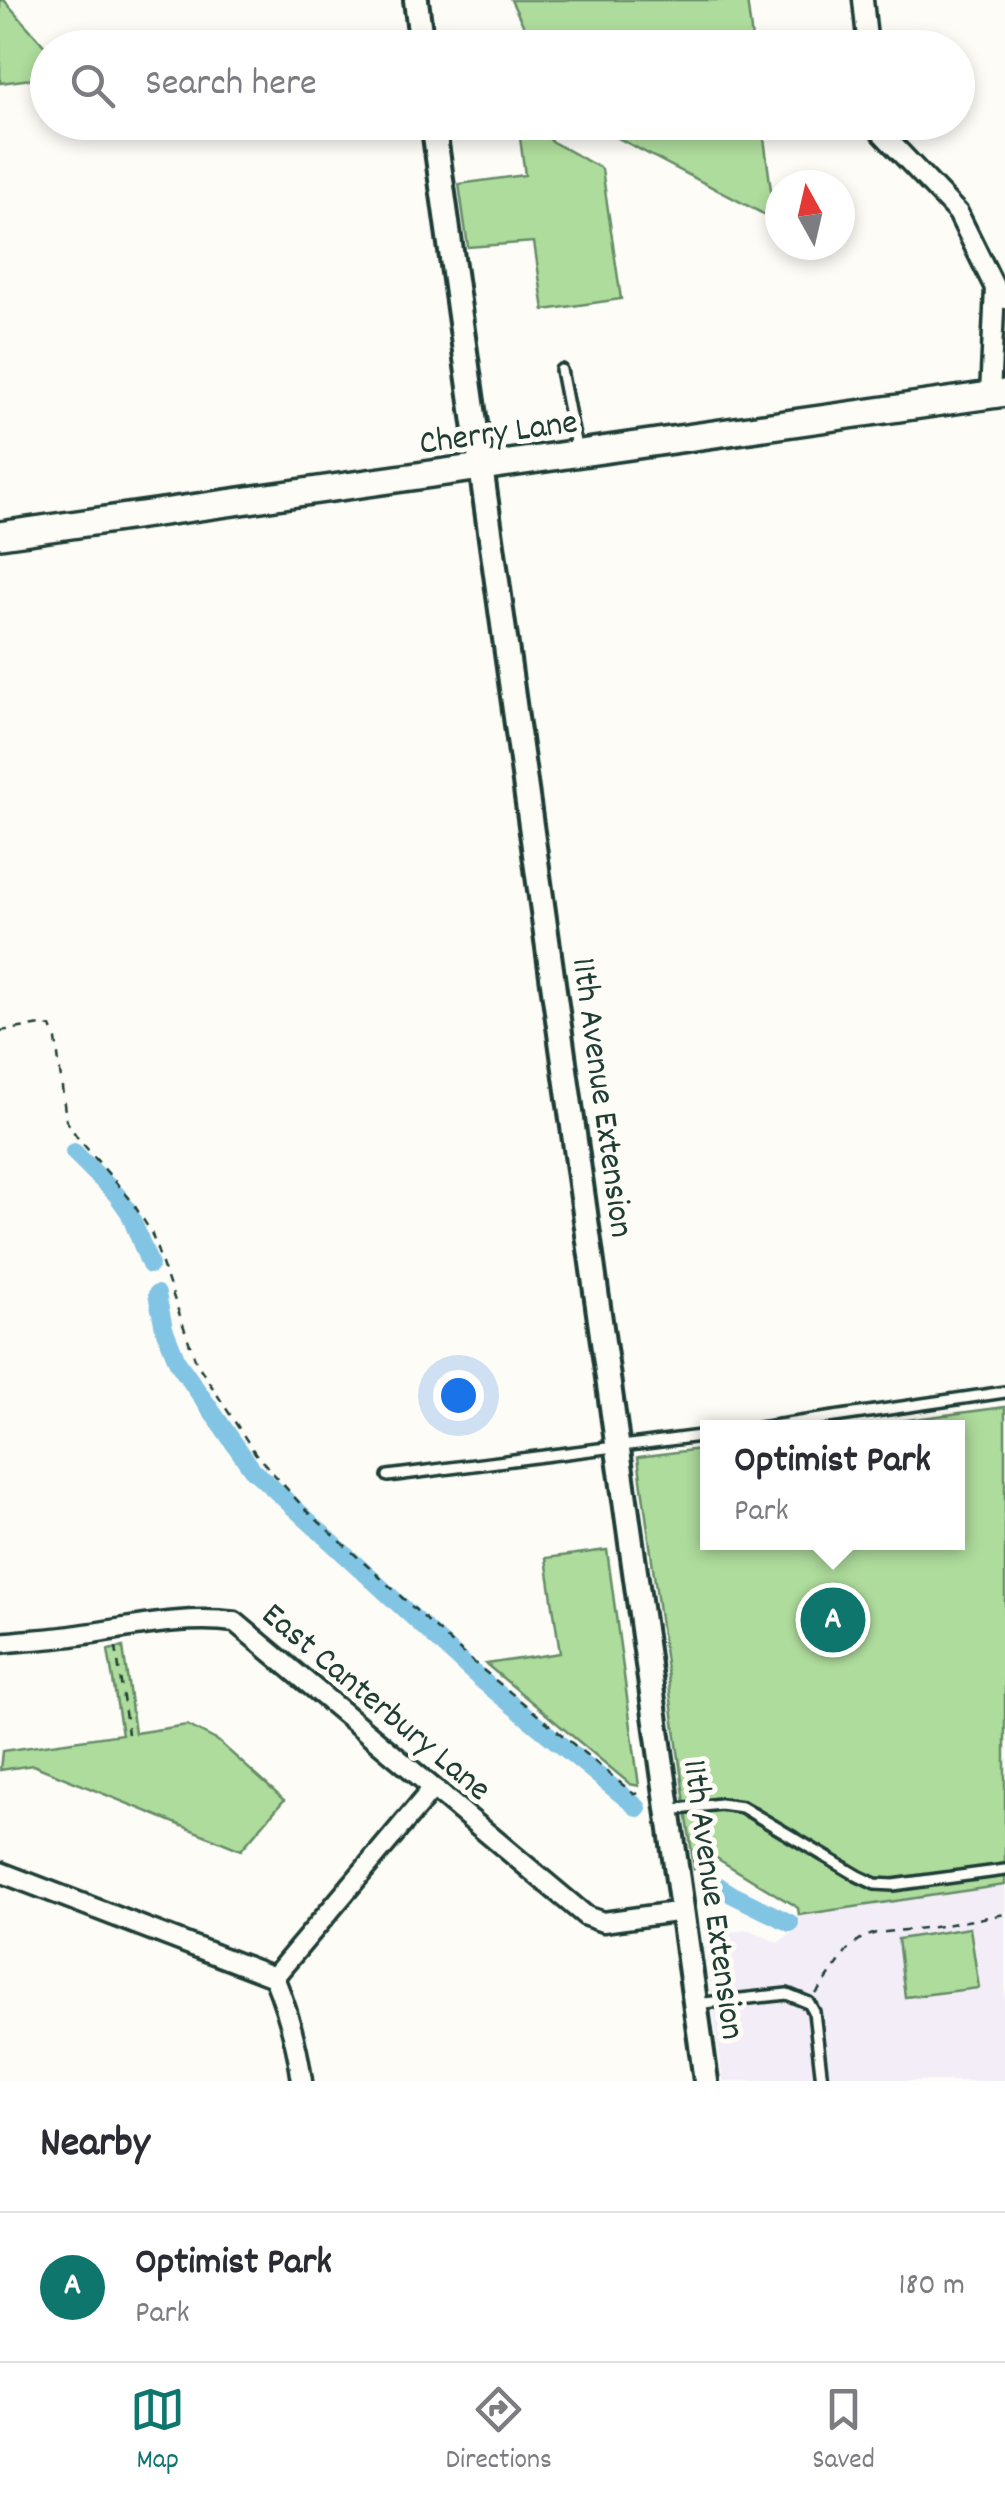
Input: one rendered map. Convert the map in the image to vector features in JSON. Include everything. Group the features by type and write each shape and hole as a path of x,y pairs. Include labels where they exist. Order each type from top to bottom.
{"main road":[{"name":"Cherry Lane","path":"0,534 998,394"}],"street":[{"path":"416,0 420,30"},
{"path":"863,0 866,30"},
{"name":"11th Avenue Extension","path":"436,140 706,2081"},
{"path":"888,140 958,212 1000,293 998,394"},
{"name":"East Canterbury Lane","path":"0,1643 154,1623 212,1618 235,1622 586,1916 603,1922 683,1911"},
{"path":"274,1977 433,1788"},
{"path":"0,1872 274,1977 285,2004 302,2081"}],"lane":[{"path":"561,370 578,454"},
{"path":"814,1420 1005,1392"},
{"path":"388,1476 700,1436"},
{"path":"666,1800 742,1807 875,1884 1005,1870"},
{"path":"695,2004 787,1994 810,2003 822,2081"}],"path":[{"path":"0,1031 42,1024 50,1027 56,1039 66,1120 131,1200 150,1232 196,1362 255,1454 305,1509 466,1656 634,1794 666,1800"},
{"path":"114,1630 128,1734"},
{"path":"810,2003 850,1947 862,1938 1005,1914"}],"shaded area":[{"path":"1005,1883 1005,2081 723,2081 703,1935 750,1930 778,1943 800,1926 799,1915"}],"green space":[{"path":"0,0 4,0 30,30 30,79 0,83"},
{"path":"511,0 747,0 751,30 526,30"},
{"path":"520,140 550,140 602,169 621,299 544,310 534,242 468,247 459,184 525,175"},
{"path":"622,140 764,140 768,170 765,170 765,215"},
{"path":"1005,1407 1005,1885 799,1915 798,1908 713,1856 694,1869 638,1457 700,1449 700,1550 965,1550 965,1420 908,1420"},
{"path":"607,1550 639,1786 630,1784 486,1664 560,1653 546,1558"},
{"path":"123,1647 135,1733 187,1725 218,1741 284,1800 241,1850 33,1765 0,1770 2,1751 122,1734 108,1650"},
{"path":"970,1928 979,1988 905,1997 898,1939"}],"waterway":[{"path":"74,1152 129,1212 150,1265"},
{"path":"157,1294 164,1328 178,1363 252,1469 478,1677 638,1808"},
{"path":"711,1881 790,1923"}],"place":[{"name":"Optimist Park","path":"833,1620"}]}
